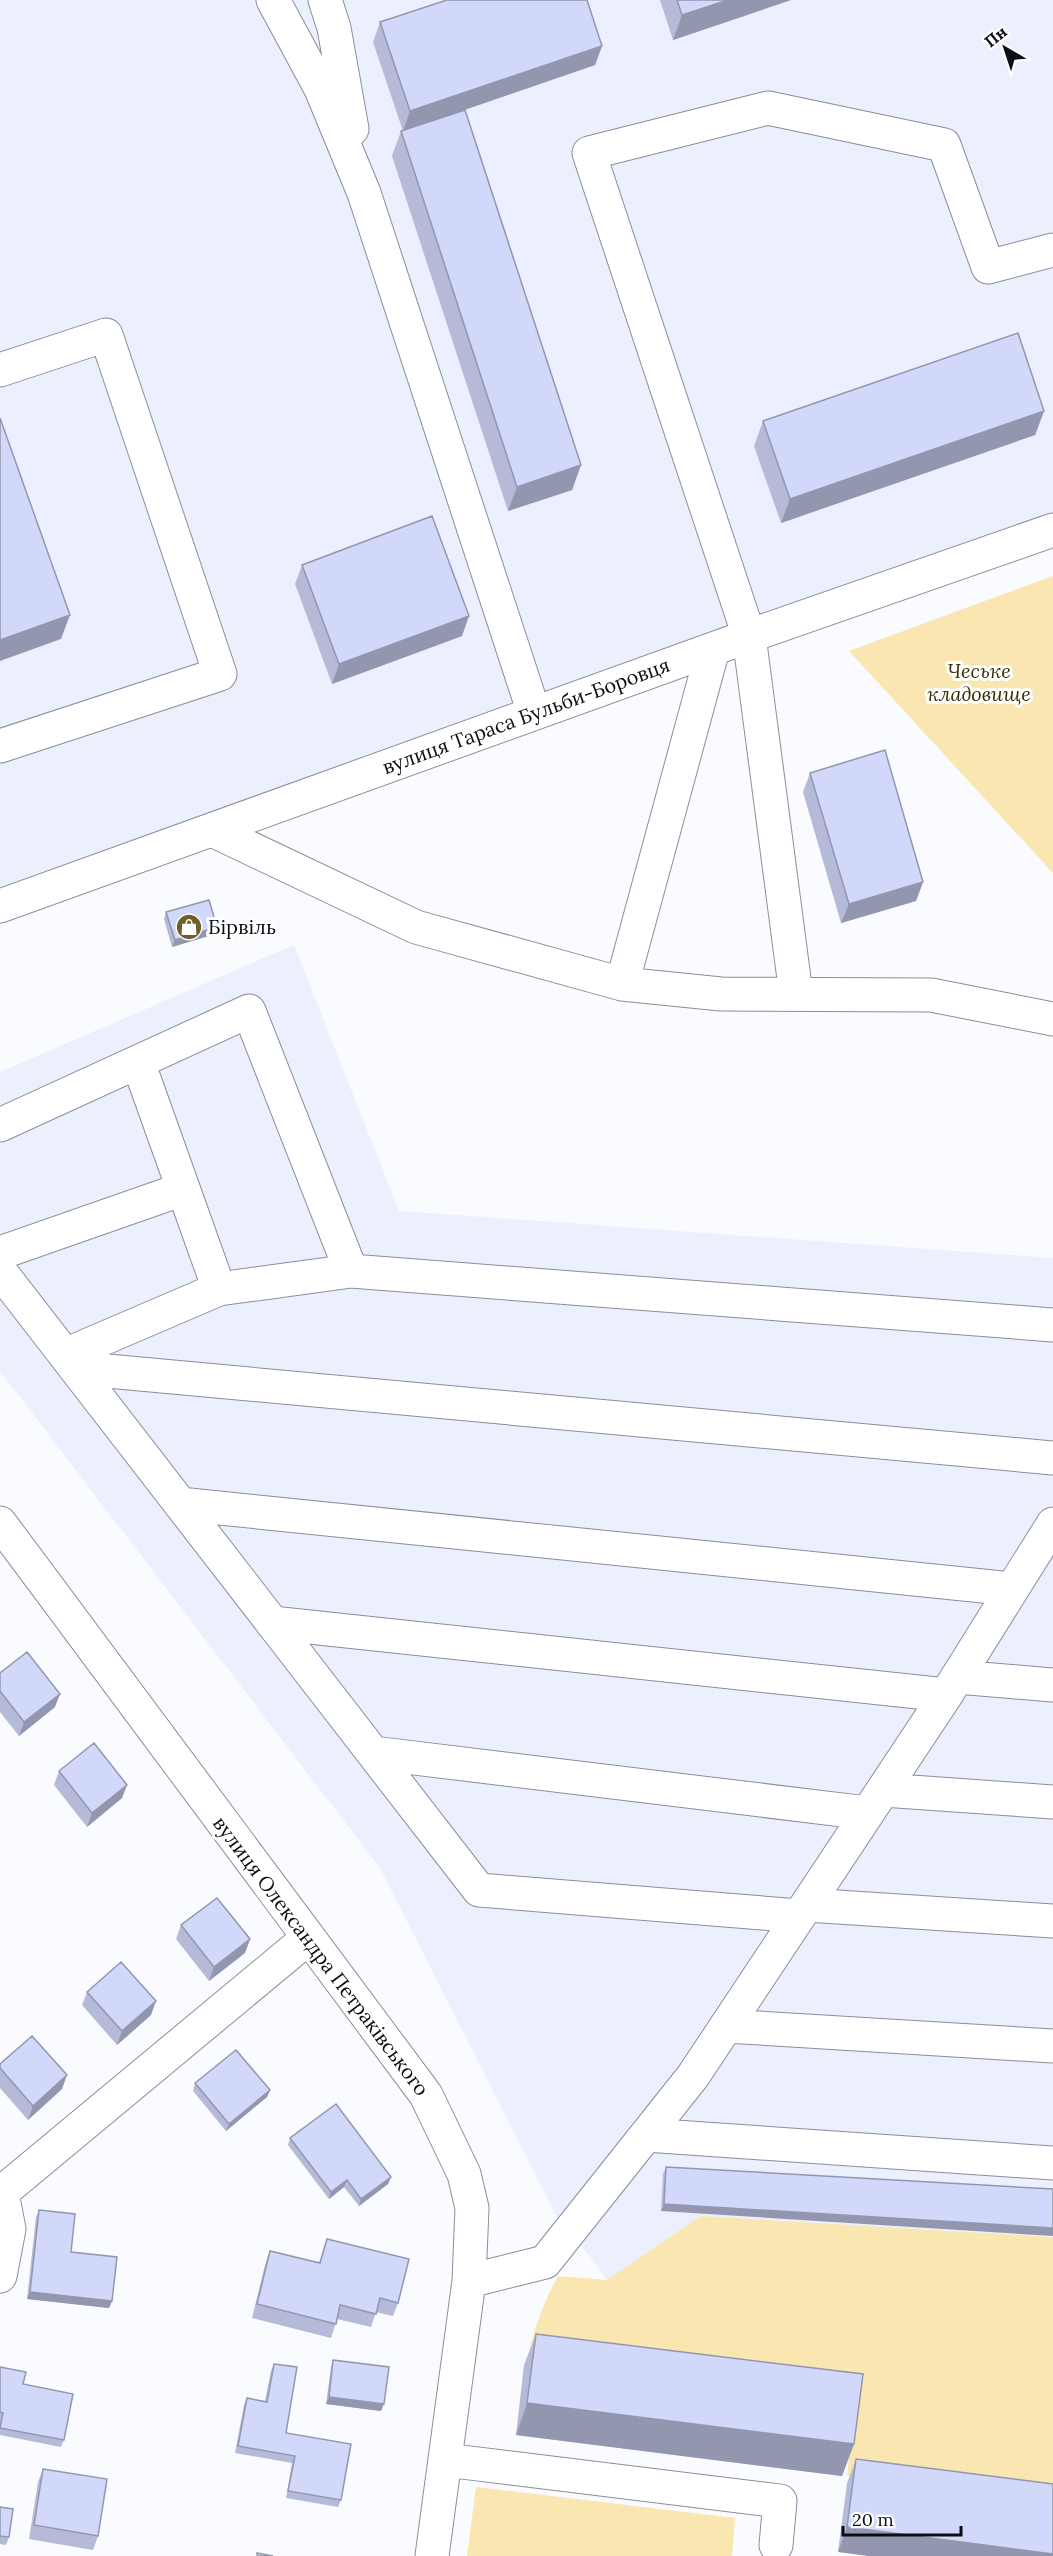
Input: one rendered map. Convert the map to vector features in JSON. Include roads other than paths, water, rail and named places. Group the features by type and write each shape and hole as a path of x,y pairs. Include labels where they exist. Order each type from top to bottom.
{"street":[{"path":"273,0 321,89 364,193 534,713"},
{"path":"325,0 334,28 364,193"},
{"path":"796,994 749,636 589,153 768,108 944,145 987,267 1053,250"},
{"path":"0,370 106,335 220,674 0,746"},
{"name":"вулиця Тараса Бульби-Боровця","path":"0,906 749,636 1053,531"},
{"path":"622,984 713,649"},
{"path":"212,830 416,927 622,984 721,994 931,995 1053,1019"},
{"path":"0,1125 249,1011 351,1270"},
{"path":"138,1062 219,1289"},
{"path":"0,1253 183,1189"},
{"path":"70,1361 219,1289 351,1270 1053,1325"},
{"path":"0,1271 479,1890 803,1910 1053,1922"},
{"path":"70,1361 1053,1458"},
{"path":"180,1504 1012,1589"},
{"name":"вулиця Олександра Петраківського","path":"0,1523 426,2095 464,2174 472,2208 469,2281 432,2556"},
{"path":"469,2281 545,2262 693,2076 951,1686 1012,1589 1042,1559 1053,1524"},
{"path":"272,1623 951,1686 1053,1685"},
{"path":"373,1753 875,1802 1053,1802"},
{"path":"0,2276 9,2229 1,2193 308,1938"},
{"path":"726,2026 1053,2046"},
{"path":"646,2135 1053,2163"},
{"path":"445,2460 780,2501 776,2544"}],"place":[{"name":"Бірвіль","path":"189,927"}],"park label":[{"name":"Чеське кладовище","path":"979,682"}]}
